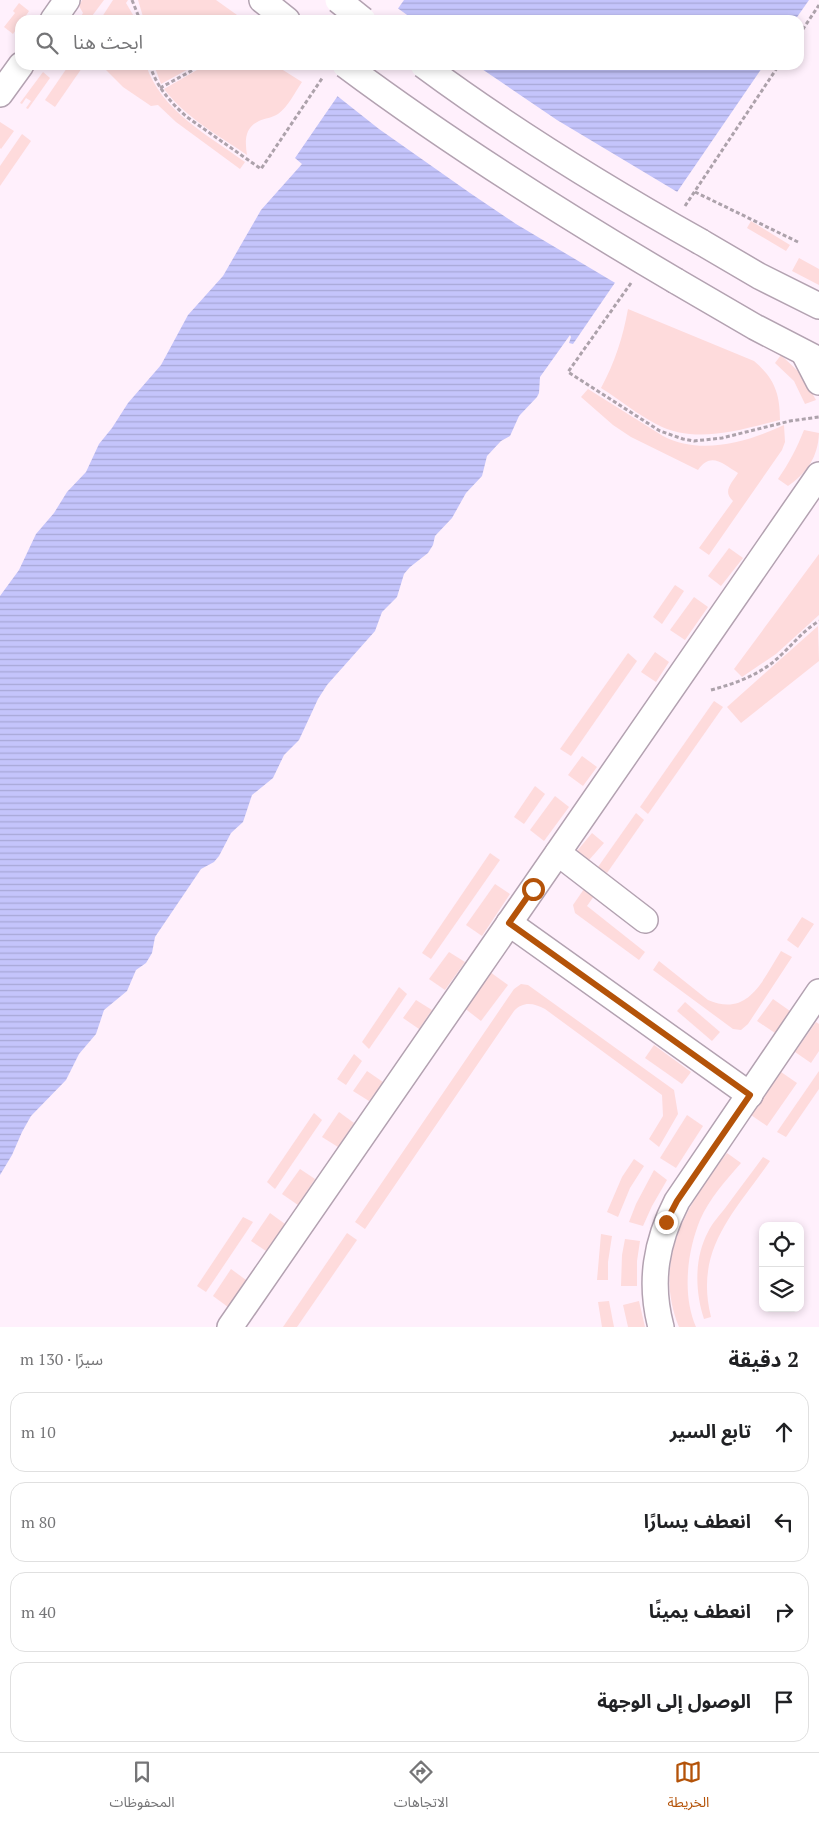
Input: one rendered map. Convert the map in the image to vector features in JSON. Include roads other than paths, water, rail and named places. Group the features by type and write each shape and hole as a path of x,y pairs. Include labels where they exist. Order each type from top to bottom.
{"street":[{"path":"56,15 67,0"},
{"path":"262,0 281,15"},
{"path":"338,0 357,15"},
{"path":"0,94 17,70"},
{"path":"338,70 581,224 755,327 811,356 819,382"},
{"path":"430,70 487,111 577,170 759,276 819,306"},
{"path":"230,1327 819,476"},
{"path":"558,853 645,920"},
{"path":"509,923 750,1095"},
{"path":"660,1327 654,1289 655,1266 666,1222 677,1201 819,992"}],"water":[{"path":"404,0 809,0 798,15 394,15"},
{"path":"356,70 761,70 573,344 569,343 570,335 540,377 537,397 519,416 510,436 501,441 487,456 482,476 466,493 452,518 435,536 433,545 428,553 404,574 397,597 382,612 375,631 327,685 318,699 299,740 284,755 273,778 252,795 243,822 231,833 219,856 214,862 201,869 155,937 152,953 146,963 136,970 127,991 104,1010 96,1034 79,1054 66,1080 31,1116 0,1175 0,596 19,570 36,534 54,513 67,492 86,472 99,444 128,403 161,365 188,315 223,276 261,210 302,164 295,158"}]}
